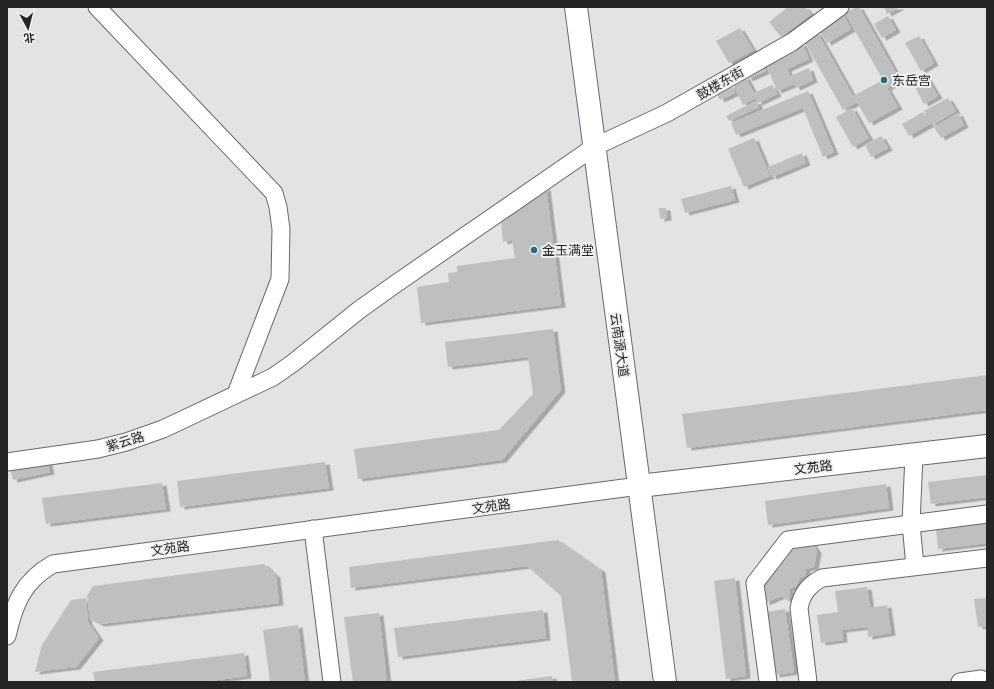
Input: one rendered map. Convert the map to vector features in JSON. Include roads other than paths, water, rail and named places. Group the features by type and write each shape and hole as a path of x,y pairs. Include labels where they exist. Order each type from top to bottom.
{"main road":[{"name":"云南源大道","path":"576,7 665,682"},
{"name":"文苑路","path":"639,486 987,446"}],"street":[{"path":"97,7 274,193 278,207 281,229 280,279 236,394"},
{"name":"鼓楼东街","path":"236,394 273,377 394,285 594,147 667,113 792,42 840,7"},
{"name":"紫云路","path":"7,462 98,449 126,442 163,429 236,394"},
{"path":"914,455 911,524 915,566"},
{"name":"文苑路","path":"11,603 39,572 53,564 639,486"},
{"path":"768,682 755,583 788,540 987,514"},
{"path":"313,529 332,682"},
{"path":"808,682 800,608 802,597 806,590 814,582 822,578 987,558"},
{"path":"7,636 11,603"},
{"path":"960,682 981,679 981,682"}],"place":[{"name":"东岳宫","path":"884,80"},
{"name":"金玉满堂","path":"534,250"}]}
